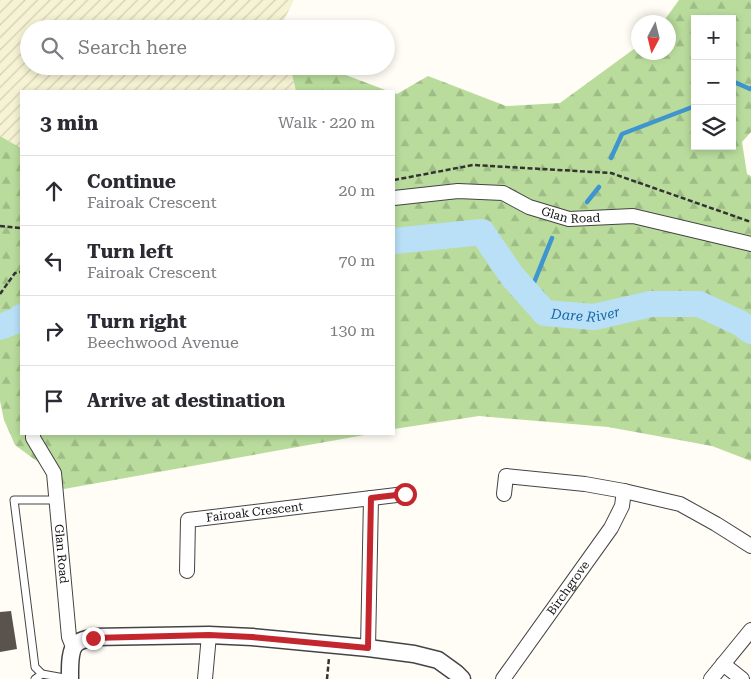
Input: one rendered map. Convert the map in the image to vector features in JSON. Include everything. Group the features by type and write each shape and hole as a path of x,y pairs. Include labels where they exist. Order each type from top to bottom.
{"street":[{"name":"Glan Road","path":"395,198 458,191 503,193 529,206 569,219 633,216 751,244"},
{"name":"Glan Road","path":"33,435 32,438 54,473 69,637 73,647 70,679"},
{"path":"504,494 506,476 585,484 624,491 680,504 751,546"},
{"name":"Birchgrove","path":"503,679 611,528 622,506 624,491"},
{"name":"Fairoak Crescent","path":"187,571 188,520 405,494"},
{"path":"368,648 371,498"},
{"path":"711,679 751,630"},
{"path":"73,647 78,642 93,638 209,635 252,637 414,654 438,660 462,679"},
{"path":"205,679 209,635"},
{"path":"723,664 742,679"}],"lane":[{"path":"56,500 14,500 35,667 42,674 70,679"},
{"path":"36,679 42,674"}],"path":[{"path":"395,180 473,165 611,173 751,222"},
{"path":"0,226 20,228"},
{"path":"0,294 15,273 20,272"},
{"path":"327,679 331,644"}],"shaded area":[{"path":"0,0 294,0 284,20 20,20 20,75 292,75 296,90 20,90 20,147 0,136"}],"green space":[{"path":"679,0 751,0 751,132 742,142 747,174 751,176 751,461 712,446 608,427 479,416 395,429 395,93 397,94 428,76 506,106 560,103 631,51 631,60 676,60 676,15 668,15"},
{"path":"292,75 346,75 385,90 296,90"},
{"path":"0,136 20,147 20,435 364,435 64,489 38,462 15,445 4,420 0,401"}],"building":[{"path":"11,611 17,649 0,652 0,612"}],"waterway":[{"path":"736,83 751,88"},
{"path":"611,158 622,134 691,108"},
{"path":"587,202 599,187"},
{"name":"Dare River","path":"395,241 482,232 512,276 545,313 594,317 651,304 699,304 740,323 751,331"},
{"path":"529,295 552,238"},
{"name":"Dare River","path":"0,327 20,318"}],"route":[{"path":"93,638 209,635 252,637 368,648 371,498 405,494"}]}
